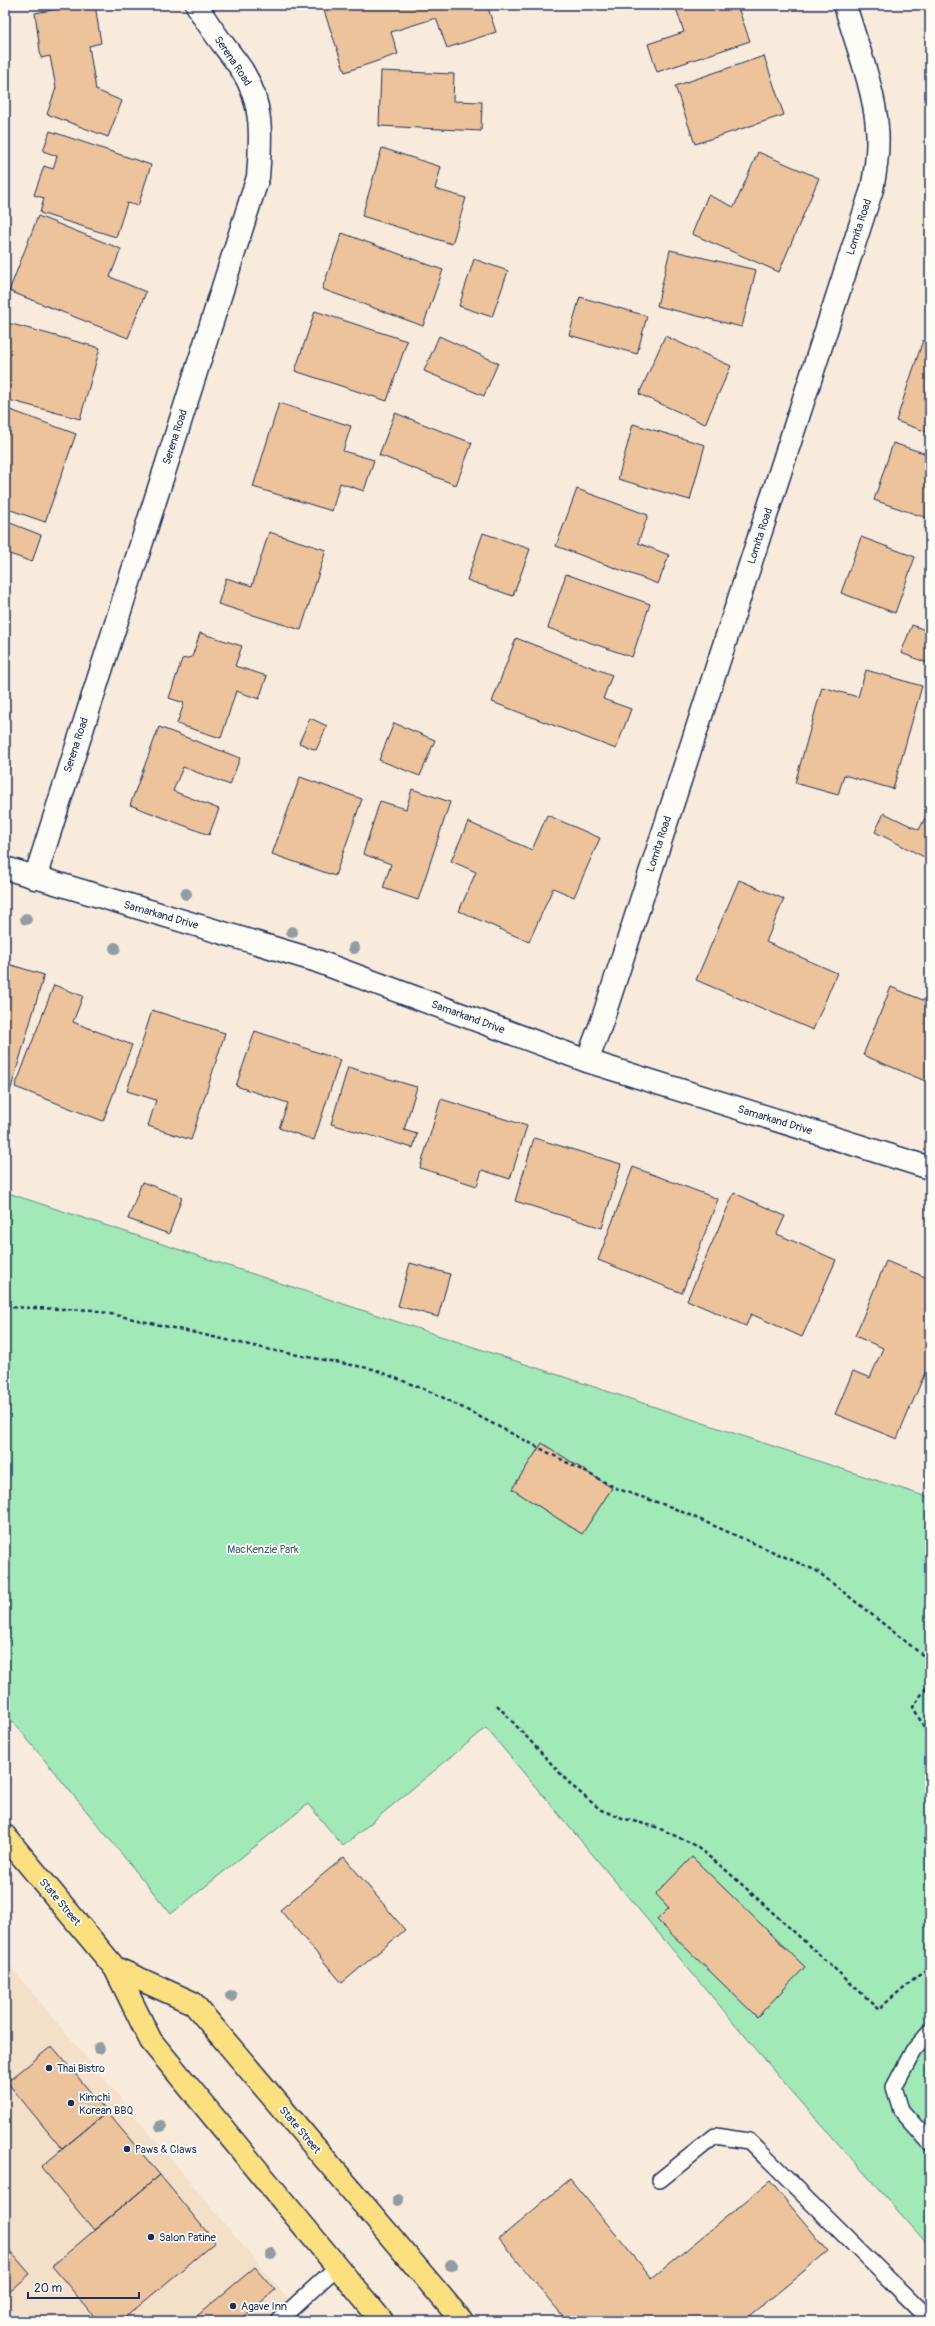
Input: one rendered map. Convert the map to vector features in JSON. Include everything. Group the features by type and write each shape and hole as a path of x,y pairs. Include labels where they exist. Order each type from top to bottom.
{"main road":[{"name":"State Street","path":"5,1836 116,1968 151,2041 382,2321"},
{"name":"State Street","path":"116,1968 193,2003 462,2321"}],"street":[{"name":"Serena Road","path":"35,878 258,177 262,133 253,91 242,71 204,20 197,5"},
{"name":"Lomita Road","path":"588,1061 872,189 876,169 877,128 874,108 845,5"},
{"name":"Samarkand Drive","path":"5,868 314,960 588,1061 930,1168"}],"lane":[{"path":"930,2032 913,2051 894,2087 901,2110 930,2143"},
{"path":"660,2180 715,2136 749,2141 930,2320"},
{"path":"278,2321 337,2266"}],"path":[{"path":"5,1307 93,1310 276,1351 373,1370 436,1394 618,1489 671,1506 817,1571 930,1661"},
{"path":"930,1682 913,1707 930,1738"},
{"path":"497,1705 571,1785 601,1810 625,1819 656,1827 693,1844 727,1871 879,2009 918,1974 930,1967"}],"shaded area":[{"path":"5,1960 306,2321 5,2321"}],"green space":[{"name":"MacKenzie Park","path":"5,1192 930,1498 930,2247 788,2087 486,1728 343,1846 308,1804 171,1914 5,1712"}],"building":[{"path":"80,5 95,5 101,43 89,46 96,90 122,101 108,137 47,114 56,88 50,56 41,58 35,13"},
{"path":"333,5 487,5 496,32 447,48 436,18 391,32 398,54 345,72 323,8"},
{"path":"675,5 737,5 750,41 657,72 648,44 684,32"},
{"path":"764,56 784,115 695,144 675,86"},
{"path":"381,71 454,74 453,101 482,102 481,131 379,126"},
{"path":"50,131 151,165 138,206 127,203 116,237 40,213 44,198 34,195 44,166 53,169 57,156 43,151"},
{"path":"382,148 441,167 435,189 466,198 452,244 362,216"},
{"path":"758,152 819,178 779,272 692,234 708,195 734,207"},
{"path":"38,216 121,249 110,277 146,292 128,338 9,291"},
{"path":"342,233 443,270 423,326 322,289"},
{"path":"670,250 756,270 742,327 657,306"},
{"path":"474,259 508,271 492,317 459,306"},
{"path":"580,297 647,316 637,354 569,335"},
{"path":"315,311 407,341 387,401 295,371"},
{"path":"8,323 100,348 80,419 5,399 5,333"},
{"path":"439,336 498,363 484,396 424,371"},
{"path":"665,336 731,366 705,424 639,394"},
{"path":"923,340 930,342 930,433 896,421"},
{"path":"279,403 351,426 343,451 374,460 364,491 340,483 332,511 253,487"},
{"path":"5,408 76,434 45,522 5,508"},
{"path":"395,413 472,443 456,485 379,455"},
{"path":"633,424 705,445 690,500 618,479"},
{"path":"893,443 930,455 930,519 874,500"},
{"path":"577,489 648,515 638,543 669,555 658,584 556,546"},
{"path":"5,521 41,535 32,562 7,553 5,560"},
{"path":"269,532 326,550 301,630 218,604 226,578 252,586"},
{"path":"483,533 530,549 513,596 467,580"},
{"path":"861,537 915,557 895,613 841,593"},
{"path":"566,574 650,604 632,657 548,628"},
{"path":"912,625 930,632 930,664 901,653"},
{"path":"200,633 242,646 235,666 267,676 259,699 236,691 221,738 177,724 184,703 169,698 182,659 192,657"},
{"path":"516,638 612,675 603,699 631,709 616,749 492,702"},
{"path":"866,670 922,686 893,789 844,775 838,795 795,783 822,687 858,697"},
{"path":"310,718 327,726 316,750 299,743"},
{"path":"394,723 435,740 420,776 379,760"},
{"path":"159,727 240,758 230,785 183,767 173,791 219,809 209,835 130,805"},
{"path":"300,777 362,799 335,876 272,854"},
{"path":"412,789 450,802 418,900 383,888 391,864 363,854 380,801 406,809"},
{"path":"930,808 930,860 875,832 884,813 919,830"},
{"path":"547,815 600,838 574,897 553,888 529,942 459,911 476,872 451,861 468,822 532,850"},
{"path":"739,880 784,899 766,942 837,973 813,1030 696,980"},
{"path":"5,963 44,975 5,1109"},
{"path":"54,985 83,996 73,1022 132,1045 103,1121 15,1087"},
{"path":"891,987 930,1003 930,1083 863,1055"},
{"path":"152,1010 225,1033 191,1140 148,1126 156,1100 127,1091"},
{"path":"255,1031 340,1060 314,1140 279,1128 288,1103 236,1086"},
{"path":"348,1067 417,1087 404,1130 417,1134 413,1148 331,1124"},
{"path":"441,1099 527,1126 510,1179 482,1170 477,1186 420,1168"},
{"path":"534,1138 621,1164 602,1228 515,1201"},
{"path":"633,1167 718,1199 682,1293 598,1260"},
{"path":"142,1182 182,1197 169,1234 128,1219"},
{"path":"734,1193 785,1216 777,1234 836,1260 802,1337 751,1314 746,1326 687,1300"},
{"path":"886,1261 930,1279 930,1361 897,1439 835,1414 853,1371 870,1378 883,1348 855,1336"},
{"path":"410,1263 450,1274 438,1317 398,1306"},
{"path":"542,1443 612,1488 582,1534 512,1489"},
{"path":"344,1857 405,1930 342,1983 280,1910"},
{"path":"692,1857 805,1967 757,2017 657,1920 669,1908 656,1894"},
{"path":"52,2046 107,2112 62,2149 7,2082"},
{"path":"107,2112 160,2175 94,2230 41,2167"},
{"path":"160,2175 215,2242 121,2321 98,2321 52,2266"},
{"path":"570,2179 652,2278 770,2181 828,2251 744,2321 567,2321 499,2239"},
{"path":"5,2245 30,2274 5,2296"},
{"name":"Agave Inn","path":"255,2267 275,2290 239,2321 191,2321"}],"place":[{"name":"Thai Bistro","path":"49,2068"},
{"name":"Kimchi Korean BBQ","path":"71,2103"},
{"name":"Paws & Claws","path":"127,2149"},
{"name":"Salon Patine","path":"151,2237"},
{"name":"Agave Inn","path":"233,2306"}]}
